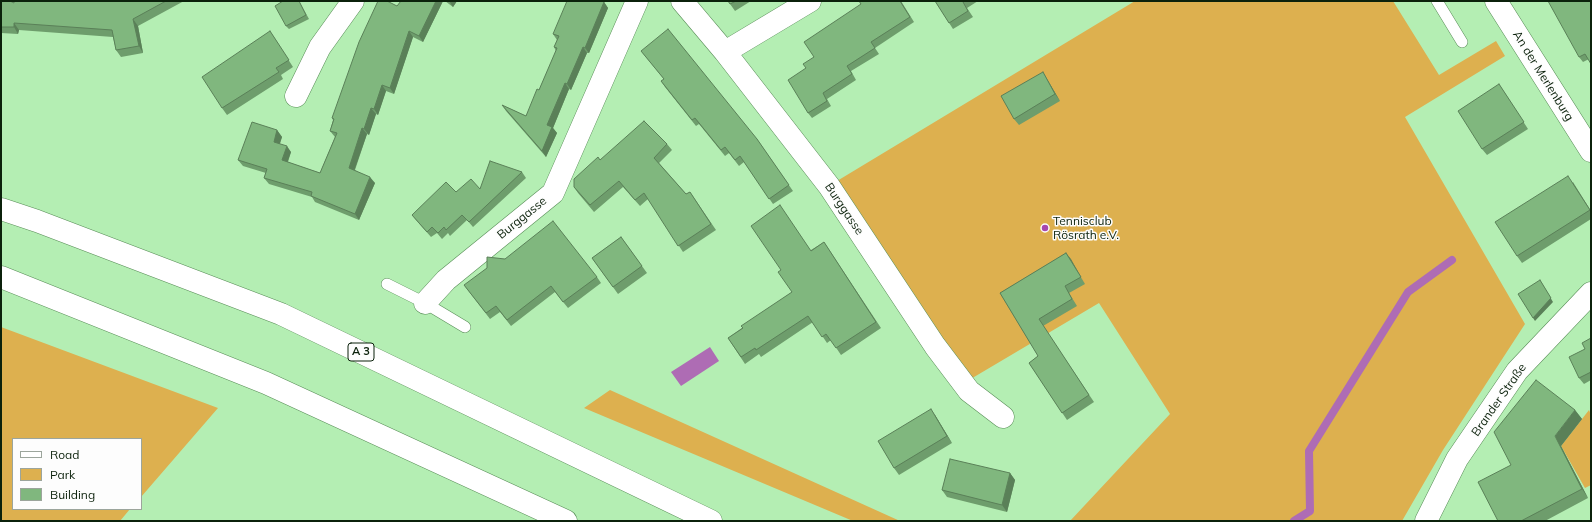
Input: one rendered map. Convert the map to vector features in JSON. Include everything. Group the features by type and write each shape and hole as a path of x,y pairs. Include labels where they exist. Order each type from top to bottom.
{"main road":[{"path":"296,96 320,47 353,1"},
{"name":"Burggasse","path":"425,303 446,280 553,193 607,72 636,1"},
{"name":"Burggasse","path":"682,1 725,52 829,186 935,346 969,391 1003,417"},
{"path":"725,52 810,1"},
{"name":"An der Merlenburg","path":"1496,1 1591,151"},
{"name":"A 3","path":"1,208 281,314 711,521"},
{"path":"1,277 266,383 566,521"},
{"name":"Brander Straße","path":"1426,521 1457,459 1517,371 1591,293"}],"lane":[{"path":"1436,1 1462,42"},
{"path":"387,284 425,303 465,327"}],"green space":[{"path":"1135,1 1393,1 1439,75 1496,41 1505,56 1405,117 1525,324 1443,450 1402,521 1070,521 1170,414 1099,303 969,380 837,181"},
{"path":"1,327 218,408 142,496 142,438 12,438 12,510 129,510 120,521 1,521"},
{"path":"610,390 900,521 853,521 584,408"},
{"path":"1589,410 1591,415 1591,485 1585,488 1561,446"}],"shaded area":[{"path":"710,347 719,361 681,386 671,372"}],"building":[{"path":"1,1 10,1 14,3 14,1 166,1 133,19 139,46 116,50 112,30 14,23 14,27 1,27"},
{"path":"283,1 299,1 306,15 286,26 275,6"},
{"path":"378,1 387,1 397,6 401,1 436,1 419,36 409,31 390,88 382,85 374,109 371,108 364,129 362,128 349,168 370,177 355,214 311,196 312,192 264,178 267,169 238,160 252,122 277,130 274,142 287,146 282,160 320,173 337,133 330,131 334,119 332,118 359,42"},
{"path":"567,1 604,2 585,48 583,47 567,84 565,83 547,125 552,127 542,151 502,105 526,116 557,48 554,47 559,36 553,34"},
{"path":"728,1 736,1 730,4"},
{"path":"859,1 900,1 910,17 871,42 875,48 847,66 852,74 823,93 827,101 808,113 788,80 806,68 803,64 814,57 804,42 861,4"},
{"path":"935,1 965,1 963,2 968,11 949,23"},
{"path":"1548,1 1591,1 1591,64 1585,54 1579,57"},
{"path":"668,29 757,139 789,185 769,199 740,156 735,160 725,147 721,150 695,118 692,120 661,81 664,79 641,51"},
{"path":"270,31 289,60 276,68 279,72 222,108 202,77"},
{"path":"1043,72 1055,94 1014,119 1001,96"},
{"path":"1499,84 1524,122 1482,149 1458,111"},
{"path":"644,121 667,144 654,158 686,194 690,192 711,224 678,246 644,193 635,200 619,181 590,205 574,187 574,179 598,157 600,160"},
{"path":"490,161 522,172 469,222 462,215 446,230 444,227 438,233 432,227 427,232 412,215 446,182 456,192 471,179 480,189"},
{"path":"1568,176 1590,210 1517,256 1495,222"},
{"path":"780,205 811,251 824,242 876,322 836,348 826,334 822,337 808,316 756,350 755,348 741,357 728,338 743,328 741,326 792,292 778,272 781,270 751,226"},
{"path":"553,221 597,277 563,302 551,286 507,320 496,306 486,313 464,285 487,268 487,257 505,259"},
{"path":"621,237 642,266 613,287 592,258"},
{"path":"1066,253 1081,277 1065,286 1072,299 1039,319 1089,395 1062,413 1029,363 1038,356 1000,293"},
{"path":"1540,280 1551,298 1533,318 1518,294"},
{"path":"1591,338 1591,372 1579,378 1569,357 1585,349 1582,343"},
{"path":"1536,380 1575,410 1555,436 1582,489 1521,521 1498,521 1478,482 1511,465 1494,432"},
{"path":"931,409 947,436 894,468 878,441"},
{"path":"950,459 1010,473 1002,505 942,490"}],"waterway":[{"path":"1294,521 1310,511 1309,451 1408,292 1452,260"}],"place":[{"name":"Tennisclub Rösrath e.V.","path":"1045,228"}]}
